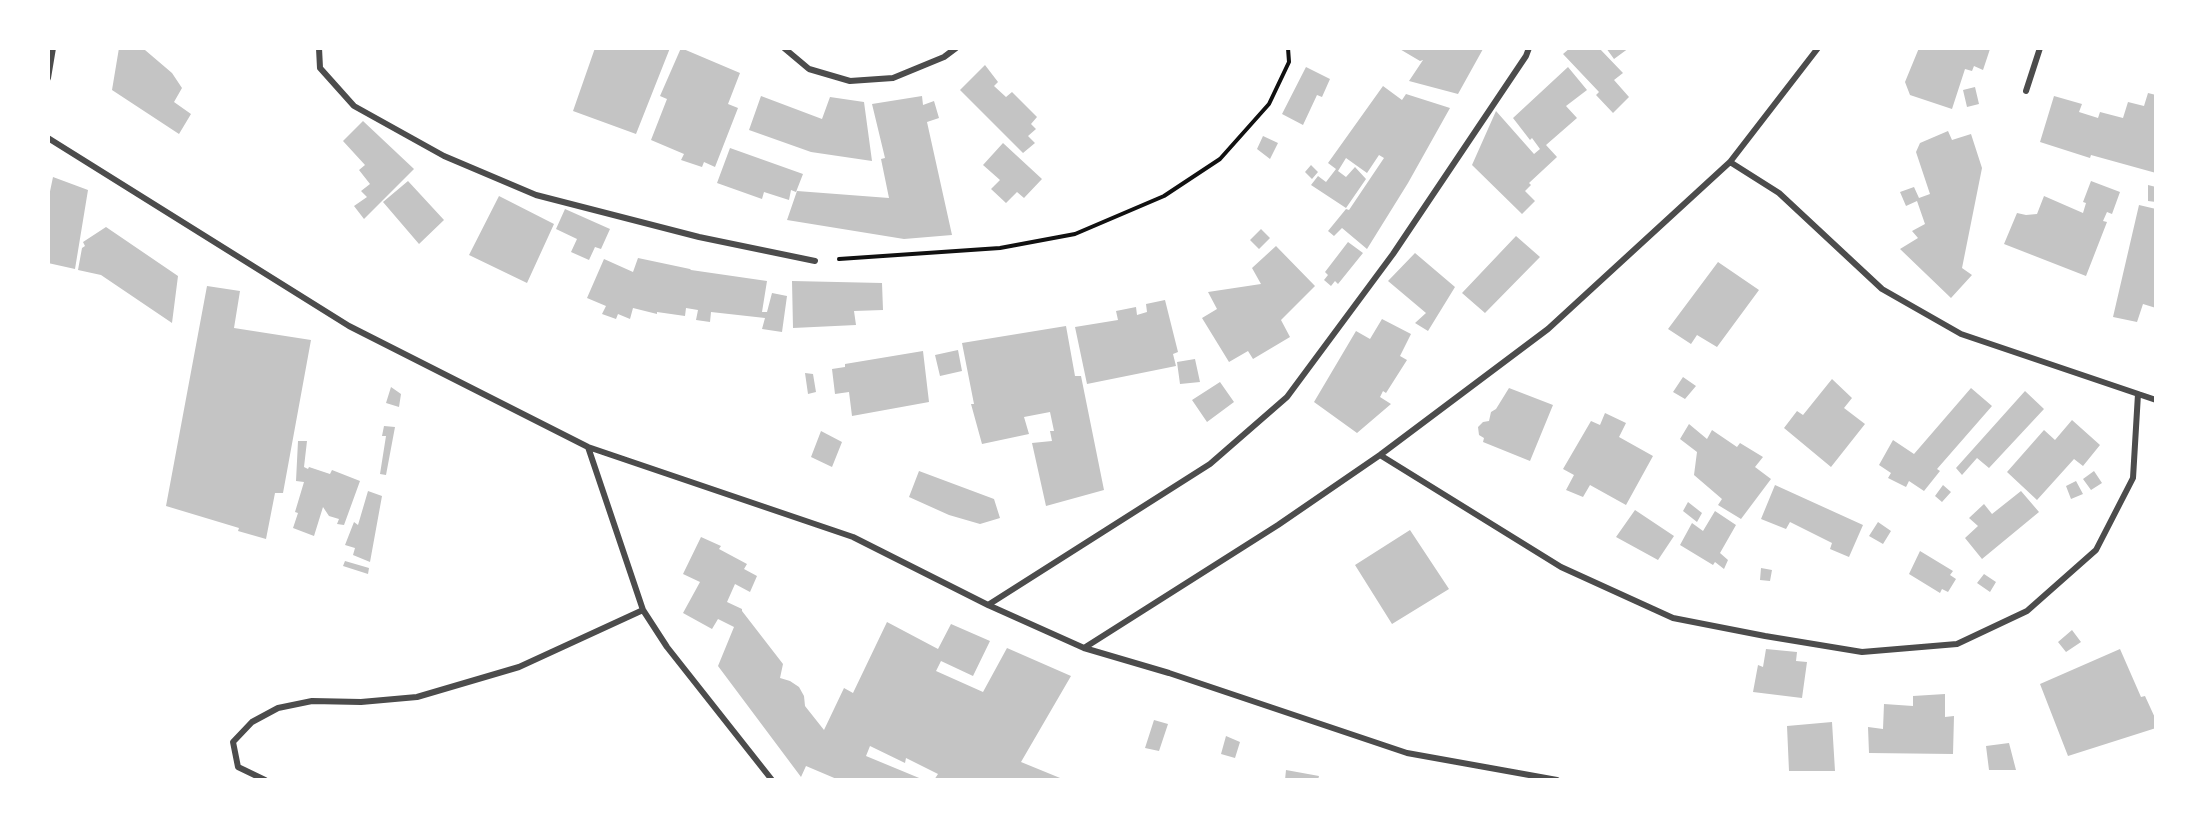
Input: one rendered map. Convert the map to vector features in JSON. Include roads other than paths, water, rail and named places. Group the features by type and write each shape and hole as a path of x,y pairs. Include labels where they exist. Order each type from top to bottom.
{"street":[{"path":"48,78 53,48"},
{"path":"319,48 320,68 354,106 444,156 536,195 699,237 815,261"},
{"path":"784,48 809,69 850,81 893,78 944,57 956,48"},
{"path":"988,605 1210,464 1287,397 1393,254 1527,56 1529,48"},
{"path":"1084,648 1278,525 1380,455 1548,329 1730,162 1818,48"},
{"path":"2026,91 2040,48"},
{"path":"48,138 349,326 588,447 853,537 988,605 1084,648 1169,673 1407,753 1557,780"},
{"path":"1730,162 1779,193 1882,289 1961,334 2156,400"},
{"path":"1380,455 1561,567 1673,618 1862,652 1958,644 2027,611 2096,550 2133,478 2138,394"},
{"path":"588,447 643,610 667,646 772,780"},
{"path":"265,780 238,767 233,742 252,722 278,708 312,701 361,702 417,697 519,668 643,610"}]}
